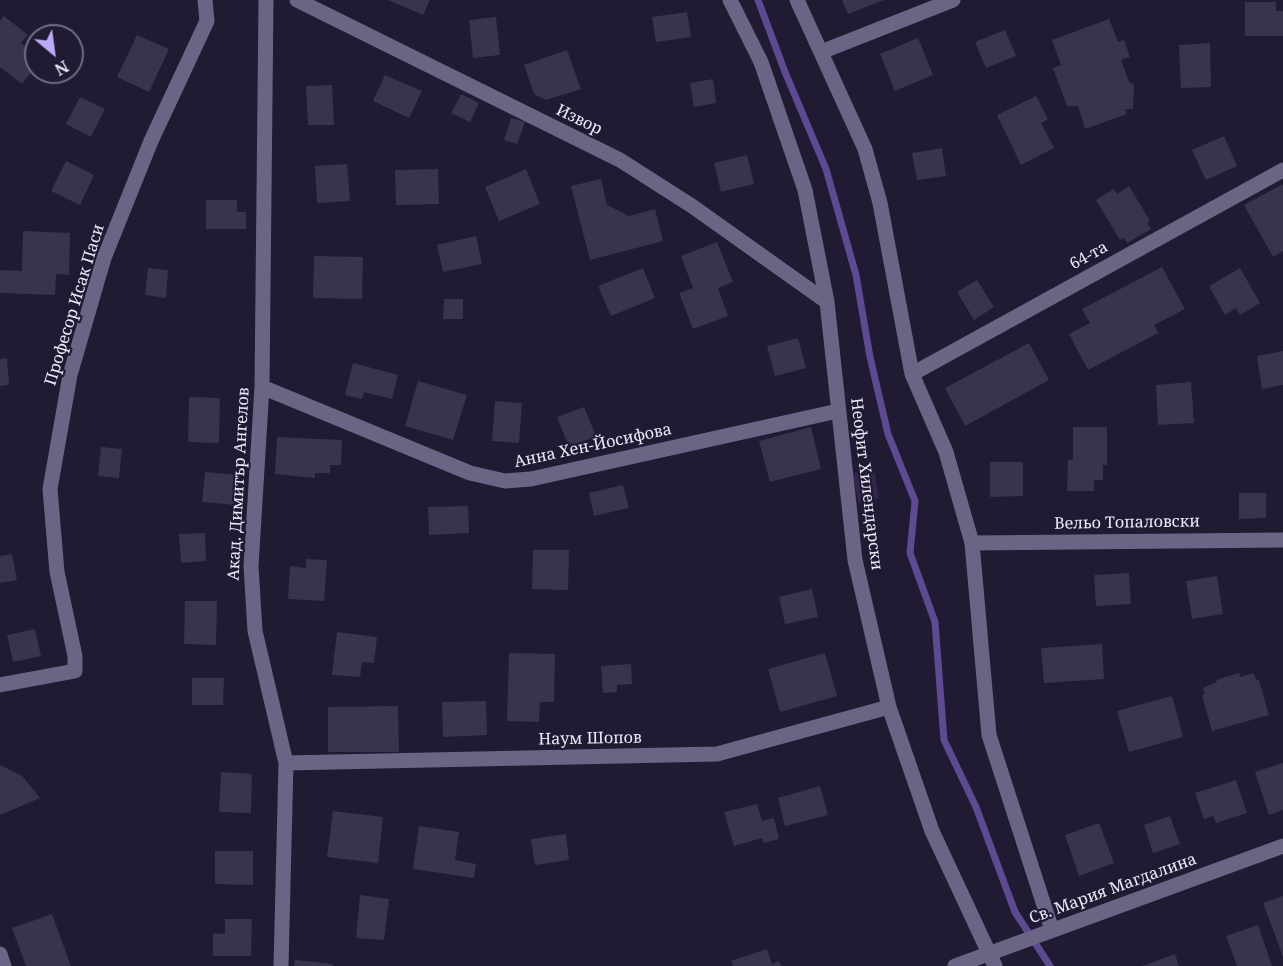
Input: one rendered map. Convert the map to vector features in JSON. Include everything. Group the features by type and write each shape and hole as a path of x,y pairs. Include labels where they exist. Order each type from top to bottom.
{"street":[{"name":"Професор Исак Паси","path":"0,685 75,672 75,656 57,572 50,489 70,375 104,258 151,141 207,21 205,0"},
{"name":"Акад. Димитър Ангелов","path":"266,0 262,387 251,566 255,631 286,762 281,966"},
{"name":"Извор","path":"297,0 620,160 692,206 827,302"},
{"name":"Неофит Хилендарски","path":"730,0 761,62 805,190 827,302 855,560 889,707 932,831 992,960"},
{"path":"797,0 865,149 880,203 912,374 946,452 972,543 990,735 1052,930"},
{"path":"821,52 953,0"},
{"name":"64-та","path":"912,374 1283,170"},
{"name":"Анна Хен-Йосифова","path":"262,387 470,473 505,482 531,479 838,411"},
{"name":"Вельо Топаловски","path":"972,543 1283,540"},
{"name":"Наум Шопов","path":"286,762 717,754 889,707"},
{"name":"Св. Мария Магдалина","path":"955,966 992,960 1052,930 1283,846"},
{"path":"0,954 4,966"}],"shaded area":[{"path":"874,469 879,499 858,503 853,473"}],"building":[{"path":"388,0 430,0 423,15"},
{"path":"842,0 884,0 848,14"},
{"path":"1245,2 1276,2 1276,11 1283,11 1283,36 1245,36"},
{"path":"687,12 691,37 656,42 652,17"},
{"path":"4,16 24,32 24,40 21,43 24,45 24,81 22,84 0,67 0,21"},
{"path":"496,17 500,55 473,58 469,20"},
{"path":"1109,19 1118,42 1124,40 1130,57 1121,60 1129,82 1134,84 1133,109 1125,109 1127,114 1085,129 1078,106 1067,106 1053,68 1061,65 1052,40"},
{"path":"1005,30 1016,56 986,68 975,42"},
{"path":"137,35 169,49 149,92 117,77"},
{"path":"918,38 933,75 895,91 880,54"},
{"path":"1210,43 1211,87 1181,88 1179,45"},
{"path":"567,50 581,89 546,100 534,94 524,65"},
{"path":"385,75 422,91 409,118 373,101"},
{"path":"713,79 716,103 694,107 690,83"},
{"path":"332,85 334,125 308,125 306,86"},
{"path":"461,94 479,103 470,122 451,113"},
{"path":"1036,96 1048,119 1041,123 1054,148 1021,165 997,115"},
{"path":"80,97 105,109 91,137 66,124"},
{"path":"511,118 525,122 517,144 504,140"},
{"path":"1224,136 1237,166 1206,180 1192,150"},
{"path":"942,148 946,176 917,180 912,153"},
{"path":"747,155 754,184 721,192 714,163"},
{"path":"66,161 94,175 80,205 51,191"},
{"path":"347,164 350,201 317,203 315,166"},
{"path":"438,169 439,204 396,205 395,170"},
{"path":"526,169 540,204 499,221 485,187"},
{"path":"601,179 607,205 629,216 655,209 663,241 590,260 571,186"},
{"path":"1283,184 1283,251 1273,257 1244,205"},
{"path":"1129,186 1150,221 1147,223 1151,229 1127,243 1124,238 1120,240 1096,200 1114,189 1117,194"},
{"path":"206,200 237,200 237,212 246,212 246,229 206,229"},
{"path":"23,231 70,233 69,275 56,274 55,295 0,293 0,270 22,271"},
{"path":"476,236 482,264 443,272 437,245"},
{"path":"717,242 733,282 718,288 728,316 693,329 679,293 693,288 681,256"},
{"path":"314,256 363,257 362,299 313,298"},
{"path":"1162,267 1185,309 1154,325 1158,333 1088,370 1069,334 1090,323 1082,309"},
{"path":"148,268 168,270 166,298 145,295"},
{"path":"643,268 655,298 611,316 598,286"},
{"path":"1240,268 1260,303 1240,315 1236,308 1225,315 1209,286"},
{"path":"977,280 994,307 974,320 957,292"},
{"path":"444,299 463,299 463,319 443,319"},
{"path":"798,338 806,368 775,376 767,346"},
{"path":"1029,343 1049,380 965,426 945,388"},
{"path":"1283,351 1283,385 1262,389 1257,356"},
{"path":"7,358 9,385 0,386 0,359"},
{"path":"353,363 398,375 392,399 364,392 362,399 345,395"},
{"path":"418,381 467,395 453,440 405,426"},
{"path":"1191,382 1194,423 1158,425 1156,385"},
{"path":"189,397 220,398 219,443 188,442"},
{"path":"495,401 522,403 519,443 492,441"},
{"path":"584,407 596,436 569,447 557,417"},
{"path":"811,427 821,469 770,482 759,441"},
{"path":"1073,427 1107,427 1107,465 1103,465 1103,480 1094,480 1094,491 1067,491 1068,460 1073,460"},
{"path":"277,437 342,440 341,465 330,465 330,473 315,473 315,478 275,474"},
{"path":"101,447 122,449 119,478 98,476"},
{"path":"990,462 1023,462 1023,496 990,497"},
{"path":"205,472 238,475 235,505 202,502"},
{"path":"623,485 629,508 594,516 589,493"},
{"path":"1239,493 1266,493 1266,518 1239,519"},
{"path":"468,506 469,533 429,535 428,507"},
{"path":"205,533 206,561 181,563 179,534"},
{"path":"533,550 569,550 568,590 532,589"},
{"path":"12,554 17,580 0,583 0,556"},
{"path":"306,559 327,560 324,601 288,599 290,566 306,568"},
{"path":"1129,573 1131,604 1096,606 1094,575"},
{"path":"1217,576 1223,614 1192,619 1186,581"},
{"path":"812,589 818,617 785,624 779,597"},
{"path":"185,601 217,601 216,645 184,644"},
{"path":"35,629 41,656 13,662 7,635"},
{"path":"337,632 377,637 374,663 362,662 360,677 332,675"},
{"path":"1102,644 1104,679 1044,683 1041,648"},
{"path":"509,653 555,654 554,702 540,702 539,722 507,721"},
{"path":"825,653 837,696 780,712 768,669"},
{"path":"631,664 632,684 617,685 617,692 603,693 601,666"},
{"path":"1239,673 1240,677 1253,673 1259,680 1269,715 1212,731 1202,695 1205,694 1203,688 1217,682 1216,680"},
{"path":"192,678 224,678 223,705 192,705"},
{"path":"1172,696 1183,737 1129,752 1117,711"},
{"path":"486,701 487,735 443,737 442,702"},
{"path":"398,706 399,752 328,752 328,707"},
{"path":"1283,763 1283,810 1269,815 1255,772"},
{"path":"0,765 22,776 40,798 0,815"},
{"path":"221,772 252,774 251,813 219,812"},
{"path":"1236,780 1247,813 1216,823 1213,816 1204,819 1195,793"},
{"path":"820,786 828,815 785,826 778,798"},
{"path":"757,804 762,821 774,818 779,839 764,843 762,838 734,846 724,812"},
{"path":"333,811 383,817 378,863 327,857"},
{"path":"1170,816 1180,844 1153,853 1144,825"},
{"path":"1099,823 1114,863 1079,876 1065,835"},
{"path":"419,826 459,832 455,860 476,864 474,878 413,869"},
{"path":"566,834 569,860 535,865 531,839"},
{"path":"215,851 253,851 253,885 215,884"},
{"path":"360,895 389,899 384,940 356,938"},
{"path":"1283,896 1283,957 1263,903"},
{"path":"52,914 71,966 26,966 12,928"},
{"path":"225,919 252,919 251,956 213,956 213,933 225,934"},
{"path":"1258,925 1272,966 1237,966 1226,936"},
{"path":"767,949 772,964 779,961 781,966 733,966 731,961"},
{"path":"1175,954 1179,966 1142,966"},
{"path":"295,960 333,964 333,966 294,966"}],"waterway":[{"path":"758,0 785,72 826,169 856,275 870,357 888,434 915,501 910,553 935,622 944,740 976,807 1015,912 1050,966"}]}
